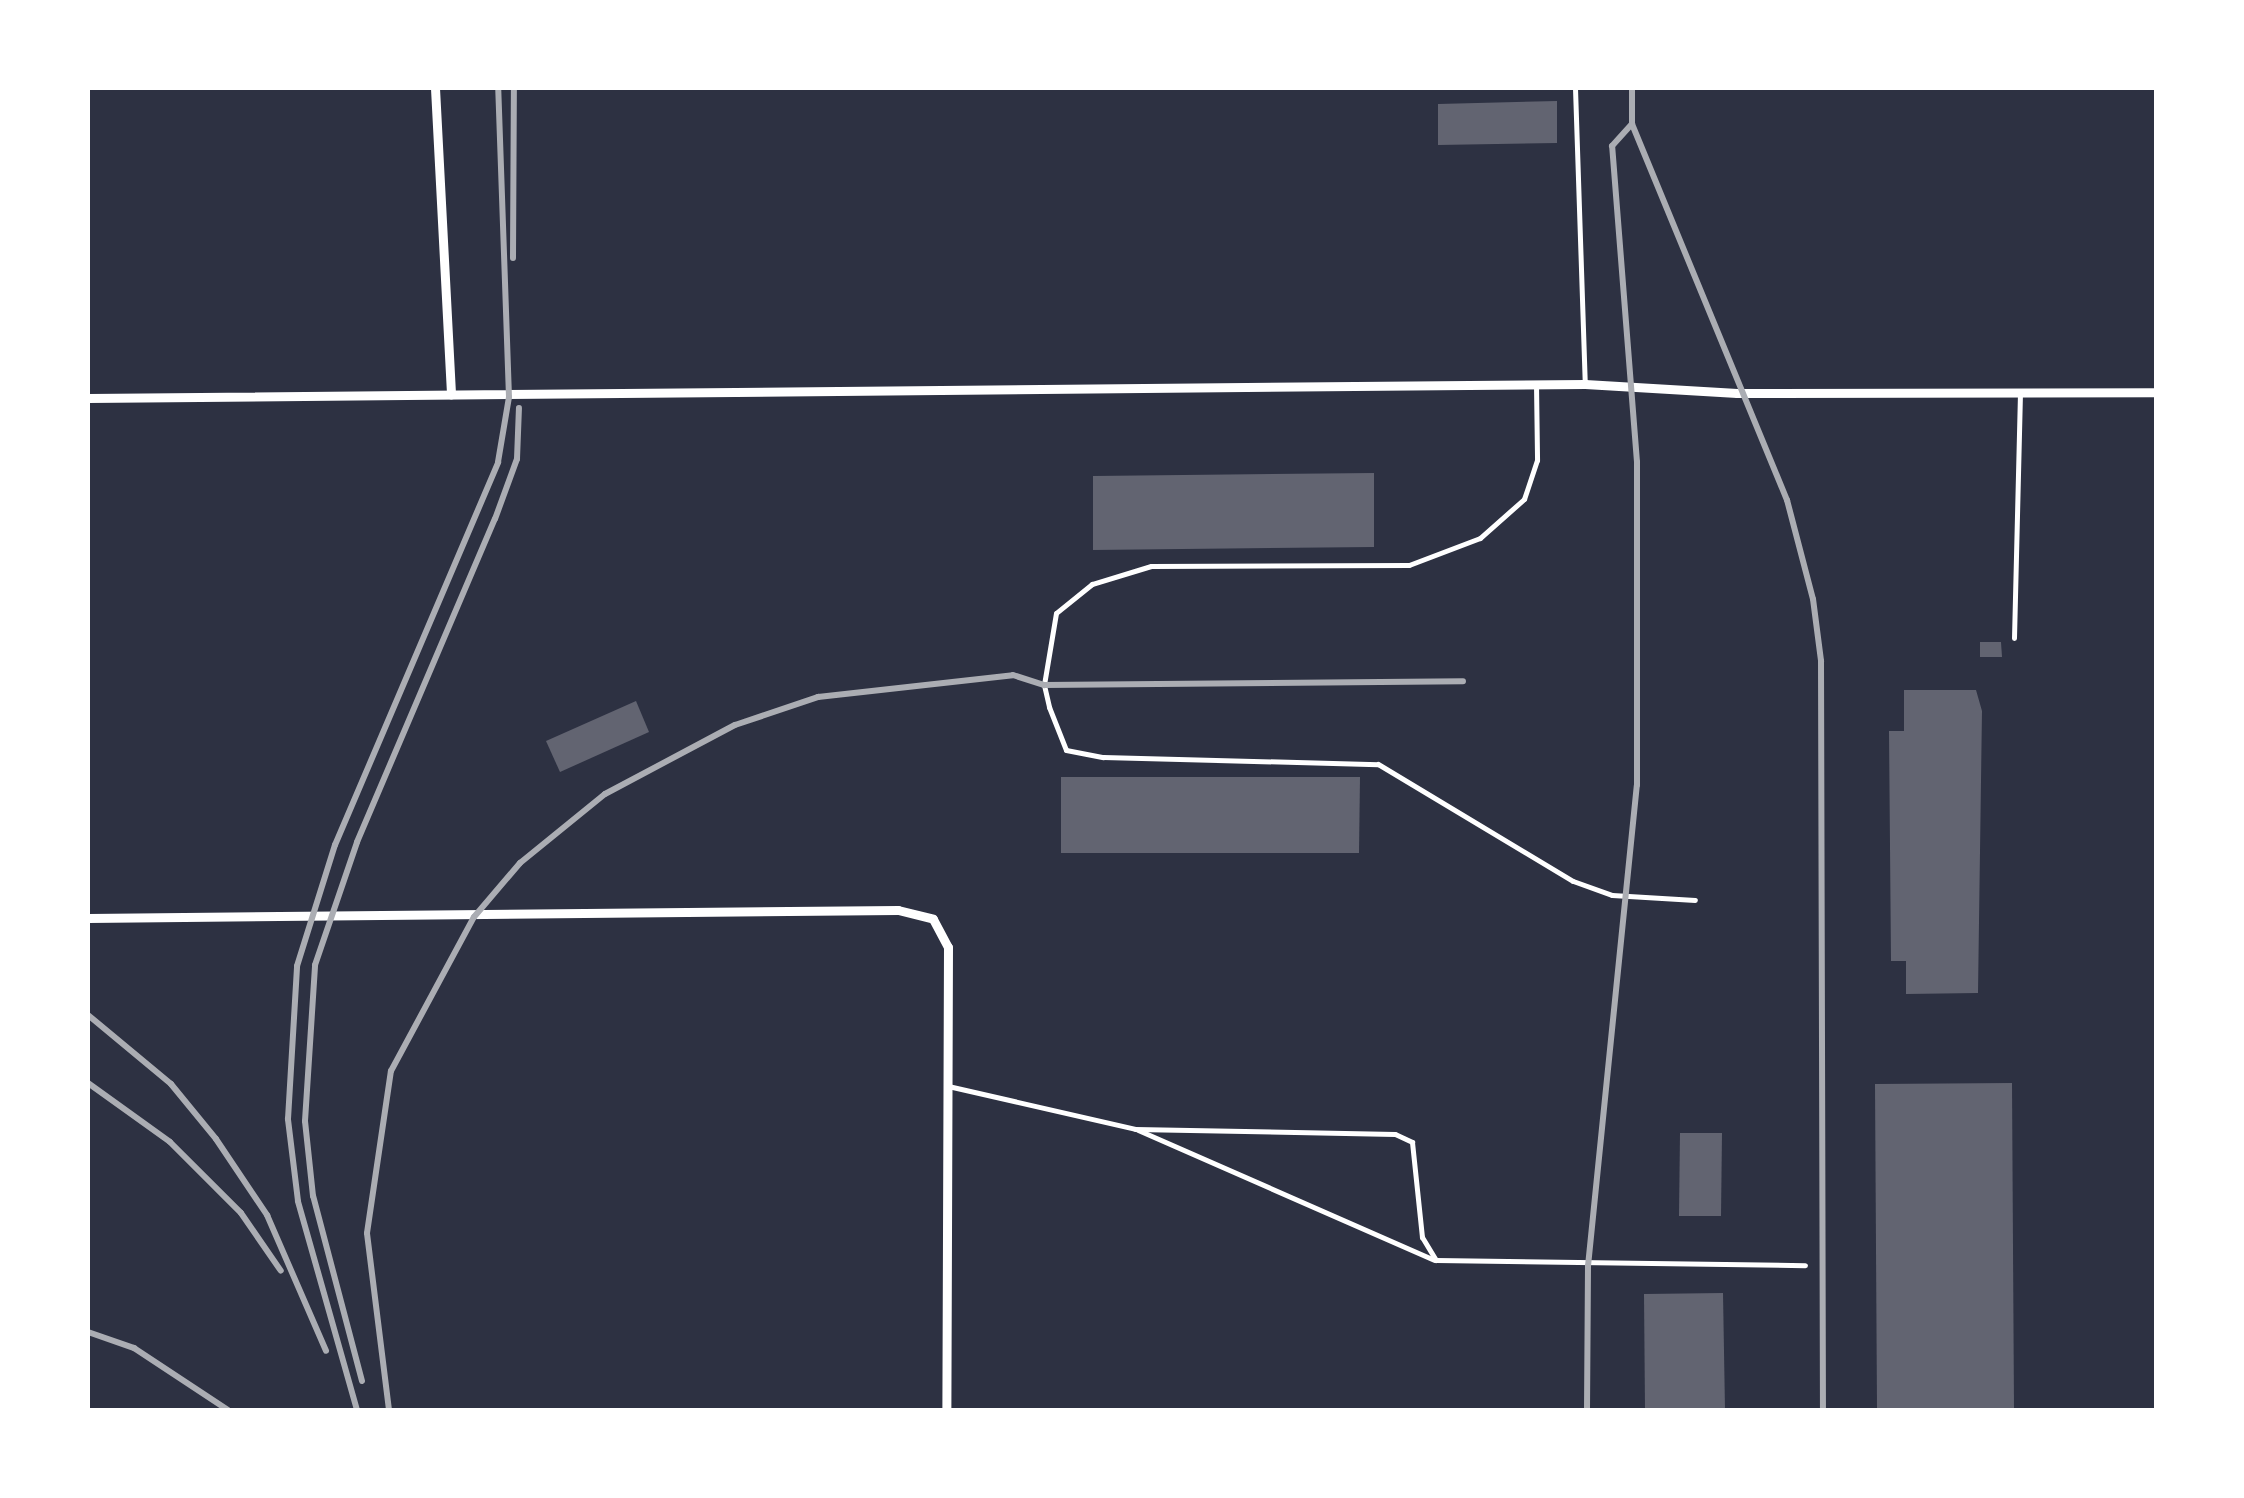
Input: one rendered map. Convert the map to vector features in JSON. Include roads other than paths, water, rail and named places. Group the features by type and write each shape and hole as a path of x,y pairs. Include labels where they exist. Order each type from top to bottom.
{"street":[{"path":"434,88 451,396"},
{"path":"88,398 1536,384 2156,392"},
{"path":"88,918 898,910 933,920 948,946 946,1410"}],"lane":[{"path":"1575,88 1585,384"},
{"path":"1536,384 1536,460 1524,499 1480,538 1409,565 1151,566 1092,584 1056,613 1044,685 1050,708 1066,750 1103,758 1378,764 1573,881 1612,895 1695,900"},
{"path":"2014,638 2020,392"},
{"path":"948,1086 1135,1129 1436,1260 1804,1264"},
{"path":"1135,1129 1395,1134 1412,1142 1422,1237 1436,1260"}],"railway":[{"path":"357,1410 298,1201 288,1119 297,966 335,845 498,462 509,397 498,88"},
{"path":"513,258 514,88"},
{"path":"1587,1410 1588,1266 1637,785 1637,462 1612,146 1632,124 1632,88"},
{"path":"1632,124 1787,500 1813,599 1821,661 1823,1410"},
{"path":"362,1381 313,1196 305,1121 315,965 357,842 517,459 519,408"},
{"path":"389,1410 367,1233 391,1071 474,917 520,863 605,794 735,725 818,697 1013,675 1044,685 1463,681"},
{"path":"88,1015 171,1084 216,1139 267,1215 326,1351"},
{"path":"88,1083 170,1142 241,1213 281,1271"},
{"path":"88,1332 134,1348 228,1410"}]}
